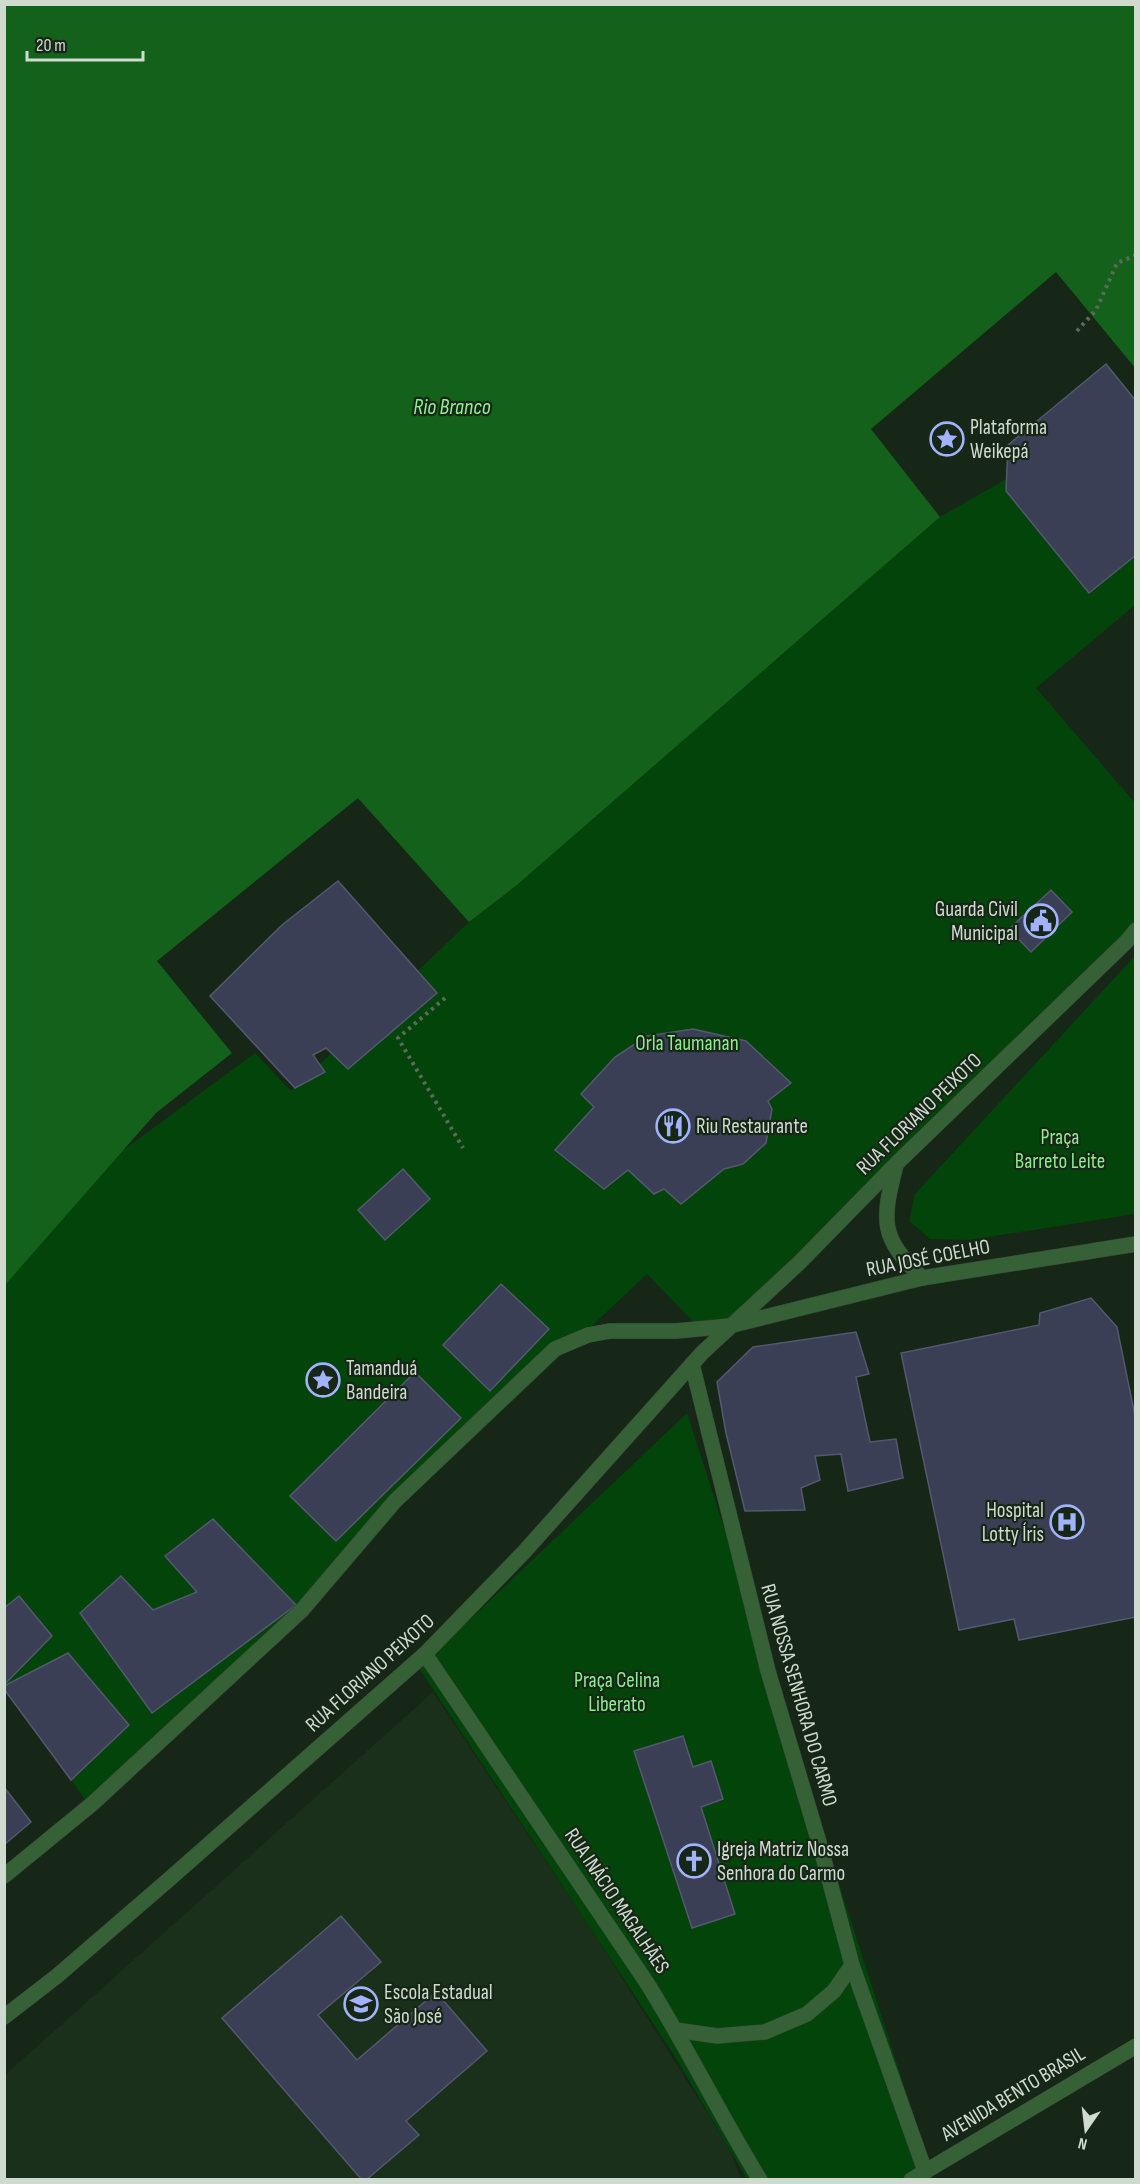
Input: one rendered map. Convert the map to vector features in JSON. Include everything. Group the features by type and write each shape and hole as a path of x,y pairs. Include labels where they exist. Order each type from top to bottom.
{"street":[{"name":"RUA FLORIANO PEIXOTO","path":"4,2017 57,1976 157,1890 425,1654 524,1552 692,1364 800,1262 896,1164 1136,930"},
{"path":"896,1164 889,1194 887,1230 894,1248 922,1278"},
{"name":"RUA JOSÉ COELHO","path":"730,1326 922,1278 1136,1244"},
{"path":"4,1876 92,1804 302,1610 395,1501 555,1349 588,1335 610,1331 676,1331 730,1326"},
{"name":"RUA NOSSA SENHORA DO CARMO","path":"692,1364 768,1671 821,1849 852,1965 925,2171"},
{"name":"RUA INÁCIO MAGALHÃES","path":"425,1654 634,1963 676,2030 736,2142 760,2180"},
{"path":"676,2030 717,2036 765,2032 807,2014 834,1991 852,1965"},
{"name":"AVENIDA BENTO BRASIL","path":"911,2180 1136,2046"}],"path":[{"path":"1077,331 1096,310 1117,263 1136,255"},
{"path":"445,998 398,1038 463,1148"}],"shaded area":[{"name":"Escola Estadual São José","path":"433,1692 593,1932 728,2146 741,2179 5,2179 4,2076"}],"green space":[{"name":"Orla Taumanan","path":"1135,405 1135,605 1036,688 1135,803 1135,930 711,1340 647,1274 87,1802 5,1689 4,1238 255,1053 290,1090 295,1088 469,922 517,885 940,517"},
{"name":"Praça Barreto Leite","path":"1135,956 1135,1214 969,1240 930,1239 909,1221 915,1194"},
{"name":"Praça Celina Liberato","path":"687,1413 934,2179 747,2179 674,2055 419,1668"}],"water":[{"name":"Rio Branco","path":"5,4 1135,5 1136,369 1056,272 871,429 940,517 517,885 469,922 358,798 157,961 232,1053 156,1113 5,1285"}],"building":[{"path":"1106,364 1136,401 1136,555 1089,593 1006,491 1008,445"},
{"path":"338,881 437,993 348,1069 326,1048 313,1055 325,1072 295,1088 210,996 282,925"},
{"name":"Guarda Civil Municipal","path":"1051,890 1072,912 1031,952 1009,929"},
{"name":"Riu Restaurante","path":"693,1029 746,1041 791,1083 768,1101 772,1109 766,1143 743,1164 724,1169 681,1204 664,1189 654,1194 628,1170 604,1189 555,1150 594,1107 581,1094 615,1057 647,1036"},
{"path":"403,1169 430,1199 385,1240 358,1210"},
{"path":"501,1284 549,1329 490,1391 443,1345"},
{"path":"1091,1298 1117,1327 1136,1421 1136,1617 1019,1640 1014,1619 959,1630 901,1353 1039,1325 1040,1313"},
{"path":"856,1332 869,1374 856,1377 870,1442 896,1439 903,1478 848,1491 841,1454 815,1456 820,1480 801,1488 805,1510 745,1511 726,1433 717,1382 753,1347"},
{"path":"415,1372 461,1418 336,1541 290,1496"},
{"path":"213,1519 296,1605 152,1713 80,1613 121,1576 153,1610 197,1592 165,1556"},
{"path":"19,1596 52,1636 4,1685 4,1608"},
{"path":"68,1653 129,1725 71,1780 4,1689 4,1686"},
{"name":"Igreja Matriz Nossa Senhora do Carmo","path":"683,1736 693,1767 711,1761 723,1799 701,1807 735,1914 692,1928 634,1751"},
{"path":"4,1787 31,1822 4,1845"},
{"path":"341,1916 381,1962 318,2015 357,2060 436,1992 487,2051 406,2121 419,2135 366,2180 362,2180 222,2018"}],"place":[{"name":"Plataforma Weikepá","path":"947,439"},
{"name":"Guarda Civil Municipal","path":"1041,921"},
{"name":"Riu Restaurante","path":"673,1126"},
{"name":"Tamanduá Bandeira","path":"323,1380"},
{"name":"Hospital Lotty Íris","path":"1067,1522"},
{"name":"Igreja Matriz Nossa Senhora do Carmo","path":"694,1861"},
{"name":"Escola Estadual São José","path":"361,2004"}]}
